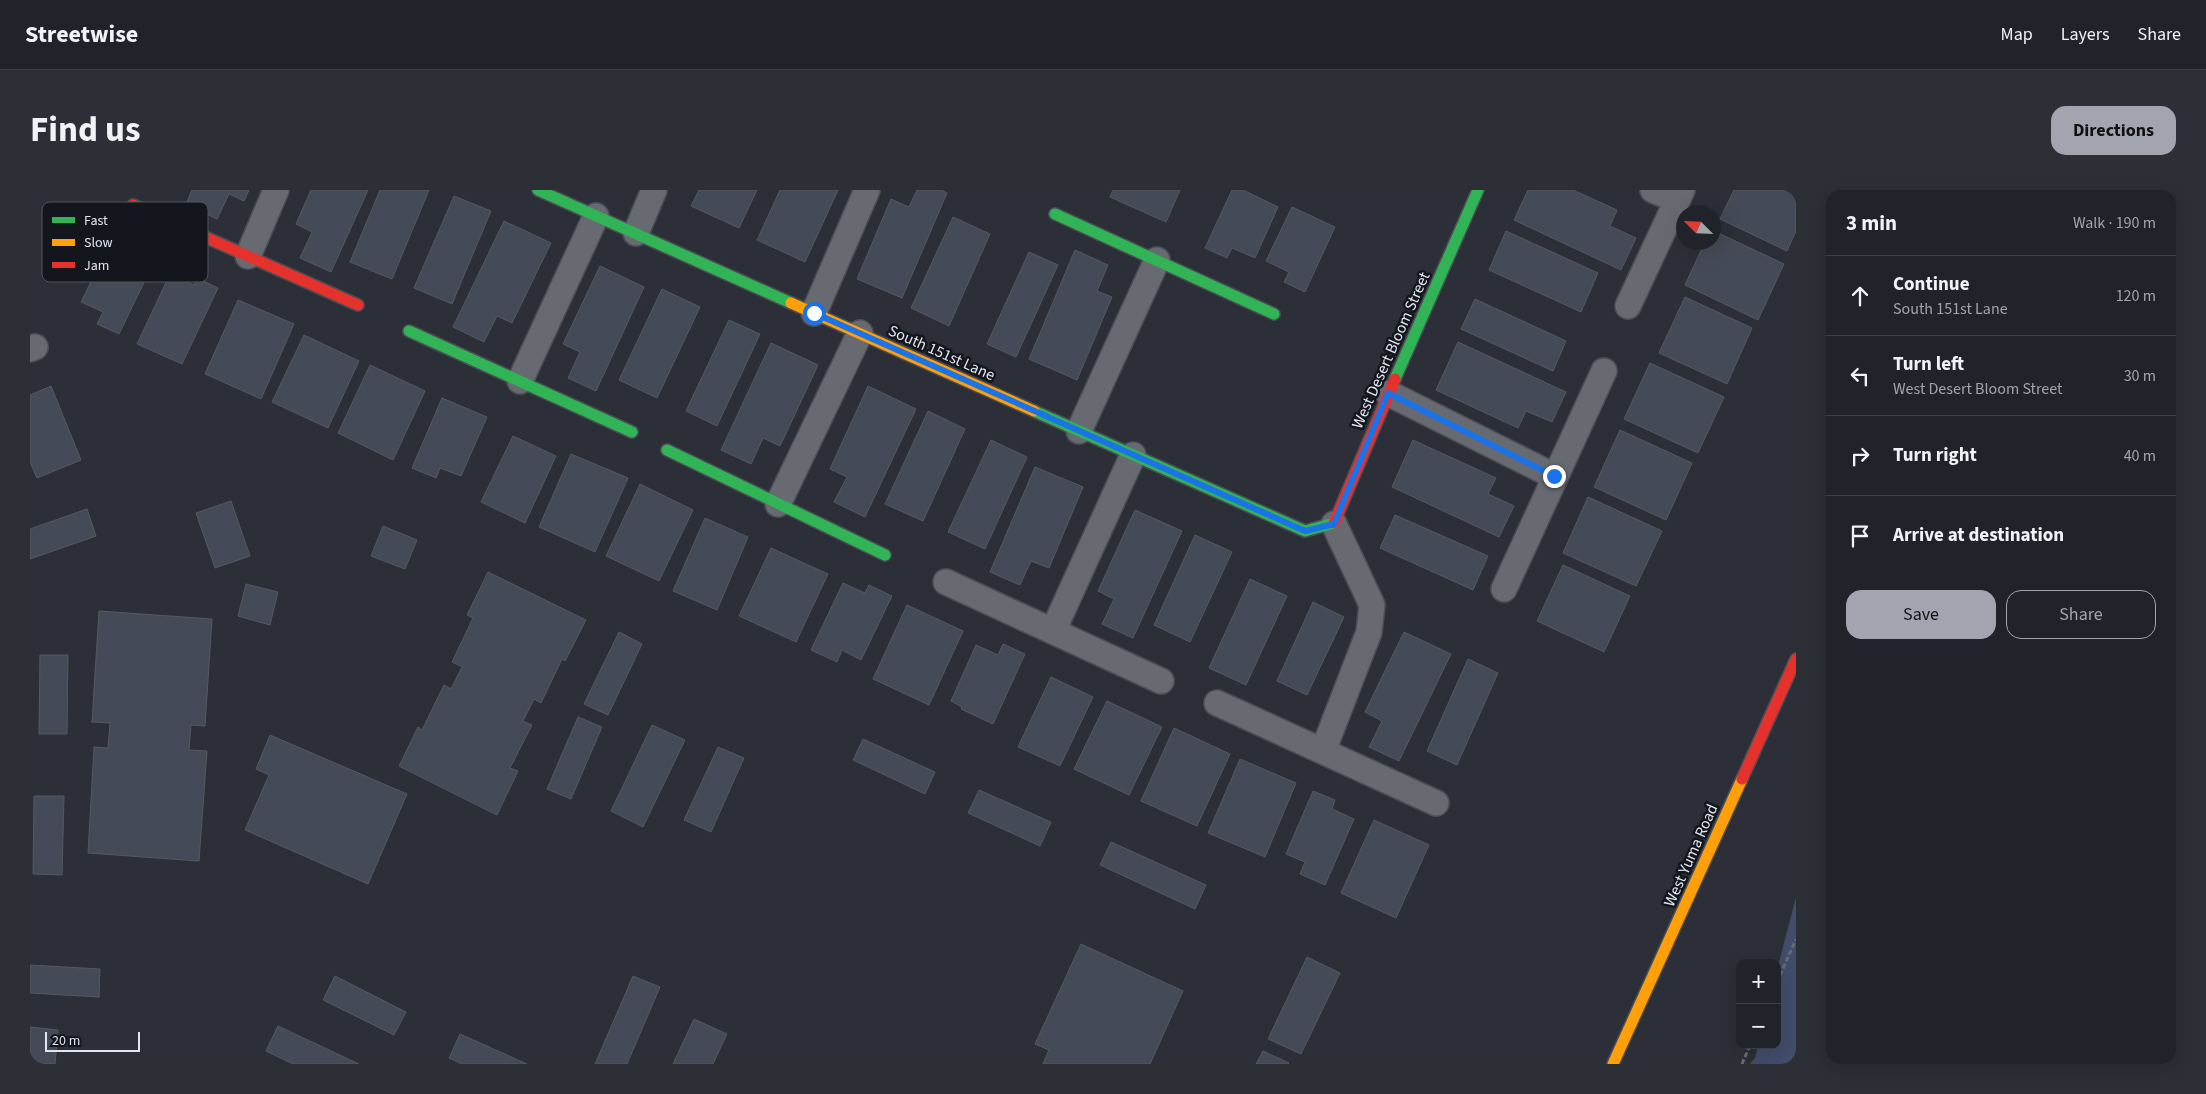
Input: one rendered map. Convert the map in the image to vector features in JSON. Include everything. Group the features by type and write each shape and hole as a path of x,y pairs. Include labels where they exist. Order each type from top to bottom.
{"street":[{"path":"248,256 276,190"},
{"name":"South 151st Lane","path":"538,190 1305,531 1334,524"},
{"path":"636,234 654,190"},
{"path":"814,313 867,190"},
{"name":"West Desert Bloom Street","path":"1334,524 1388,393 1478,190"},
{"path":"1628,306 1680,195 1653,190"},
{"path":"1055,214 1274,314"},
{"path":"520,381 596,216"},
{"path":"208,238 358,306"},
{"path":"1079,431 1158,260"},
{"path":"409,331 632,432"},
{"path":"778,504 860,333"},
{"path":"1504,589 1554,476 1604,371"},
{"path":"1388,393 1554,476"},
{"path":"667,450 885,554"},
{"path":"1053,632 1133,455"},
{"path":"1323,751 1369,632 1372,605 1334,524"},
{"path":"946,582 1161,681"},
{"name":"West Yuma Road","path":"1613,1064 1796,659"},
{"path":"1217,703 1436,803"}],"path":[{"path":"1781,973 1796,939"},
{"path":"1742,1064 1748,1049"}],"shaded area":[{"path":"1796,897 1796,1064 1750,1064 1755,1058 1757,1049 1781,1049 1780,959"}],"building":[{"path":"192,190 249,190 244,201 229,194 217,219 208,215 208,202 187,202"},
{"path":"311,190 368,190 331,272 300,258 312,232 296,224"},
{"path":"380,190 429,190 392,279 350,262"},
{"path":"699,190 757,190 739,228 691,206"},
{"path":"780,190 838,190 805,262 757,240"},
{"path":"917,190 941,190 947,193 902,298 857,279 891,199 909,207"},
{"path":"1113,190 1180,190 1166,222 1110,197"},
{"path":"1232,190 1243,190 1278,207 1255,258 1232,248 1227,258 1205,248"},
{"path":"1528,190 1573,190 1617,210 1610,226 1636,238 1621,270 1514,220"},
{"path":"1734,190 1796,190 1796,231 1787,251 1721,219"},
{"path":"454,196 491,211 452,304 414,288"},
{"path":"1292,207 1335,227 1305,292 1284,282 1289,272 1266,261"},
{"path":"953,217 990,234 949,326 911,308"},
{"path":"504,221 551,243 512,323 497,316 484,342 453,327"},
{"path":"1506,231 1598,273 1581,312 1489,270"},
{"path":"1721,234 1784,264 1758,320 1685,285 1701,250 1721,250"},
{"path":"1075,250 1108,265 1097,291 1112,297 1077,380 1029,359"},
{"path":"1029,252 1058,265 1016,357 987,344"},
{"path":"600,266 644,287 596,391 568,378 580,352 563,344"},
{"path":"91,282 144,282 119,334 97,324 103,312 81,302"},
{"path":"166,282 187,282 194,285 195,282 205,282 218,288 182,364 137,344"},
{"path":"662,289 700,307 657,398 619,380"},
{"path":"1685,297 1752,328 1727,384 1659,353"},
{"path":"1475,299 1566,341 1553,371 1461,329"},
{"path":"238,300 294,324 261,399 205,374"},
{"path":"729,320 760,334 717,426 686,411"},
{"path":"304,335 359,361 328,428 272,402"},
{"path":"1458,342 1566,392 1552,422 1526,411 1518,428 1436,390"},
{"path":"771,343 818,365 780,446 763,438 751,464 721,450"},
{"path":"1650,363 1724,397 1698,453 1624,419"},
{"path":"370,365 425,391 393,460 338,433"},
{"path":"51,386 81,460 37,478 30,462 30,395"},
{"path":"868,386 916,409 865,517 834,502 847,477 830,469"},
{"path":"442,398 487,417 461,476 440,468 436,478 412,468"},
{"path":"928,411 965,429 923,521 885,504"},
{"path":"1620,430 1692,463 1666,520 1594,487"},
{"path":"513,436 556,456 525,523 481,502"},
{"path":"991,440 1027,457 985,549 948,532"},
{"path":"1413,440 1496,478 1488,494 1514,506 1499,537 1392,487"},
{"path":"571,454 628,478 595,552 539,527"},
{"path":"1035,467 1083,487 1049,568 1031,561 1020,585 990,572"},
{"path":"640,484 693,510 659,581 606,556"},
{"path":"1588,497 1662,531 1636,586 1563,553"},
{"path":"231,501 250,556 215,568 196,513"},
{"path":"87,509 96,536 30,559 30,529"},
{"path":"1135,510 1182,531 1133,638 1102,624 1114,599 1098,591"},
{"path":"1395,515 1488,556 1473,590 1380,548"},
{"path":"705,518 748,537 717,610 673,591"},
{"path":"383,526 417,540 405,569 371,556"},
{"path":"1195,535 1232,552 1190,642 1154,625"},
{"path":"771,548 828,574 796,642 739,616"},
{"path":"1563,565 1630,596 1604,652 1537,621"},
{"path":"488,572 586,620 565,661 562,659 541,703 534,699 523,721 532,725 510,768 518,771 497,815 399,766 418,727 422,730 444,685 451,689 462,667 452,662 473,618 467,615"},
{"path":"1250,579 1287,596 1246,685 1209,668"},
{"path":"843,583 865,593 869,585 892,596 861,660 842,650 837,662 811,650"},
{"path":"246,584 278,592 270,625 238,616"},
{"path":"1313,602 1344,617 1307,695 1277,681"},
{"path":"907,605 963,631 929,705 873,679"},
{"path":"99,611 212,619 205,726 191,725 189,750 207,751 199,861 88,853 94,747 108,748 110,723 92,722"},
{"path":"619,632 642,644 608,715 584,704"},
{"path":"1404,632 1451,654 1399,761 1369,747 1382,721 1365,712"},
{"path":"1003,644 1025,654 993,724 961,709 962,707 951,701 976,645 998,655"},
{"path":"40,655 68,655 67,734 39,734"},
{"path":"1468,659 1498,673 1457,765 1427,751"},
{"path":"1051,677 1093,697 1060,766 1018,747"},
{"path":"1107,701 1162,727 1129,795 1074,769"},
{"path":"578,717 602,727 571,799 547,789"},
{"path":"652,725 685,740 643,827 611,811"},
{"path":"1174,728 1230,754 1197,826 1141,801"},
{"path":"270,735 407,794 368,884 245,830 269,775 256,769"},
{"path":"863,739 935,772 925,794 853,760"},
{"path":"718,747 744,758 711,832 684,820"},
{"path":"1240,759 1296,783 1265,857 1208,833"},
{"path":"979,790 1051,822 1040,846 968,813"},
{"path":"1313,791 1335,800 1332,809 1354,819 1325,885 1300,874 1305,862 1286,854"},
{"path":"34,796 64,796 62,875 33,874"},
{"path":"1374,820 1429,845 1396,918 1341,893"},
{"path":"1111,842 1206,885 1195,909 1100,865"},
{"path":"1081,944 1183,991 1150,1064 1043,1064 1049,1050 1035,1044"},
{"path":"1307,957 1340,973 1301,1054 1268,1039"},
{"path":"30,965 100,969 99,997 30,993"},
{"path":"335,976 406,1012 394,1035 323,1000"},
{"path":"633,976 660,987 627,1064 595,1064"},
{"path":"694,1019 727,1034 713,1064 673,1064"},
{"path":"278,1026 359,1064 293,1064 266,1051"},
{"path":"30,1027 58,1030 55,1064 30,1064"},
{"path":"460,1034 527,1064 462,1064 449,1058"},
{"path":"1263,1051 1289,1063 1256,1064"}],"traffic: fast":[{"path":"538,190 791,303"},
{"path":"1395,379 1478,190"},
{"path":"1055,214 1274,314"},
{"path":"409,331 632,432"},
{"path":"1034,411 1305,531 1334,523"},
{"path":"667,450 885,555"}],"traffic: slow":[{"path":"791,303 1034,411"},
{"path":"1613,1064 1742,779"}],"traffic: jam":[{"path":"208,238 358,305"},
{"path":"1334,523 1395,379"},
{"path":"1742,779 1796,659"}],"route":[{"path":"814,313 1305,531 1334,524 1388,393 1554,476"}]}
